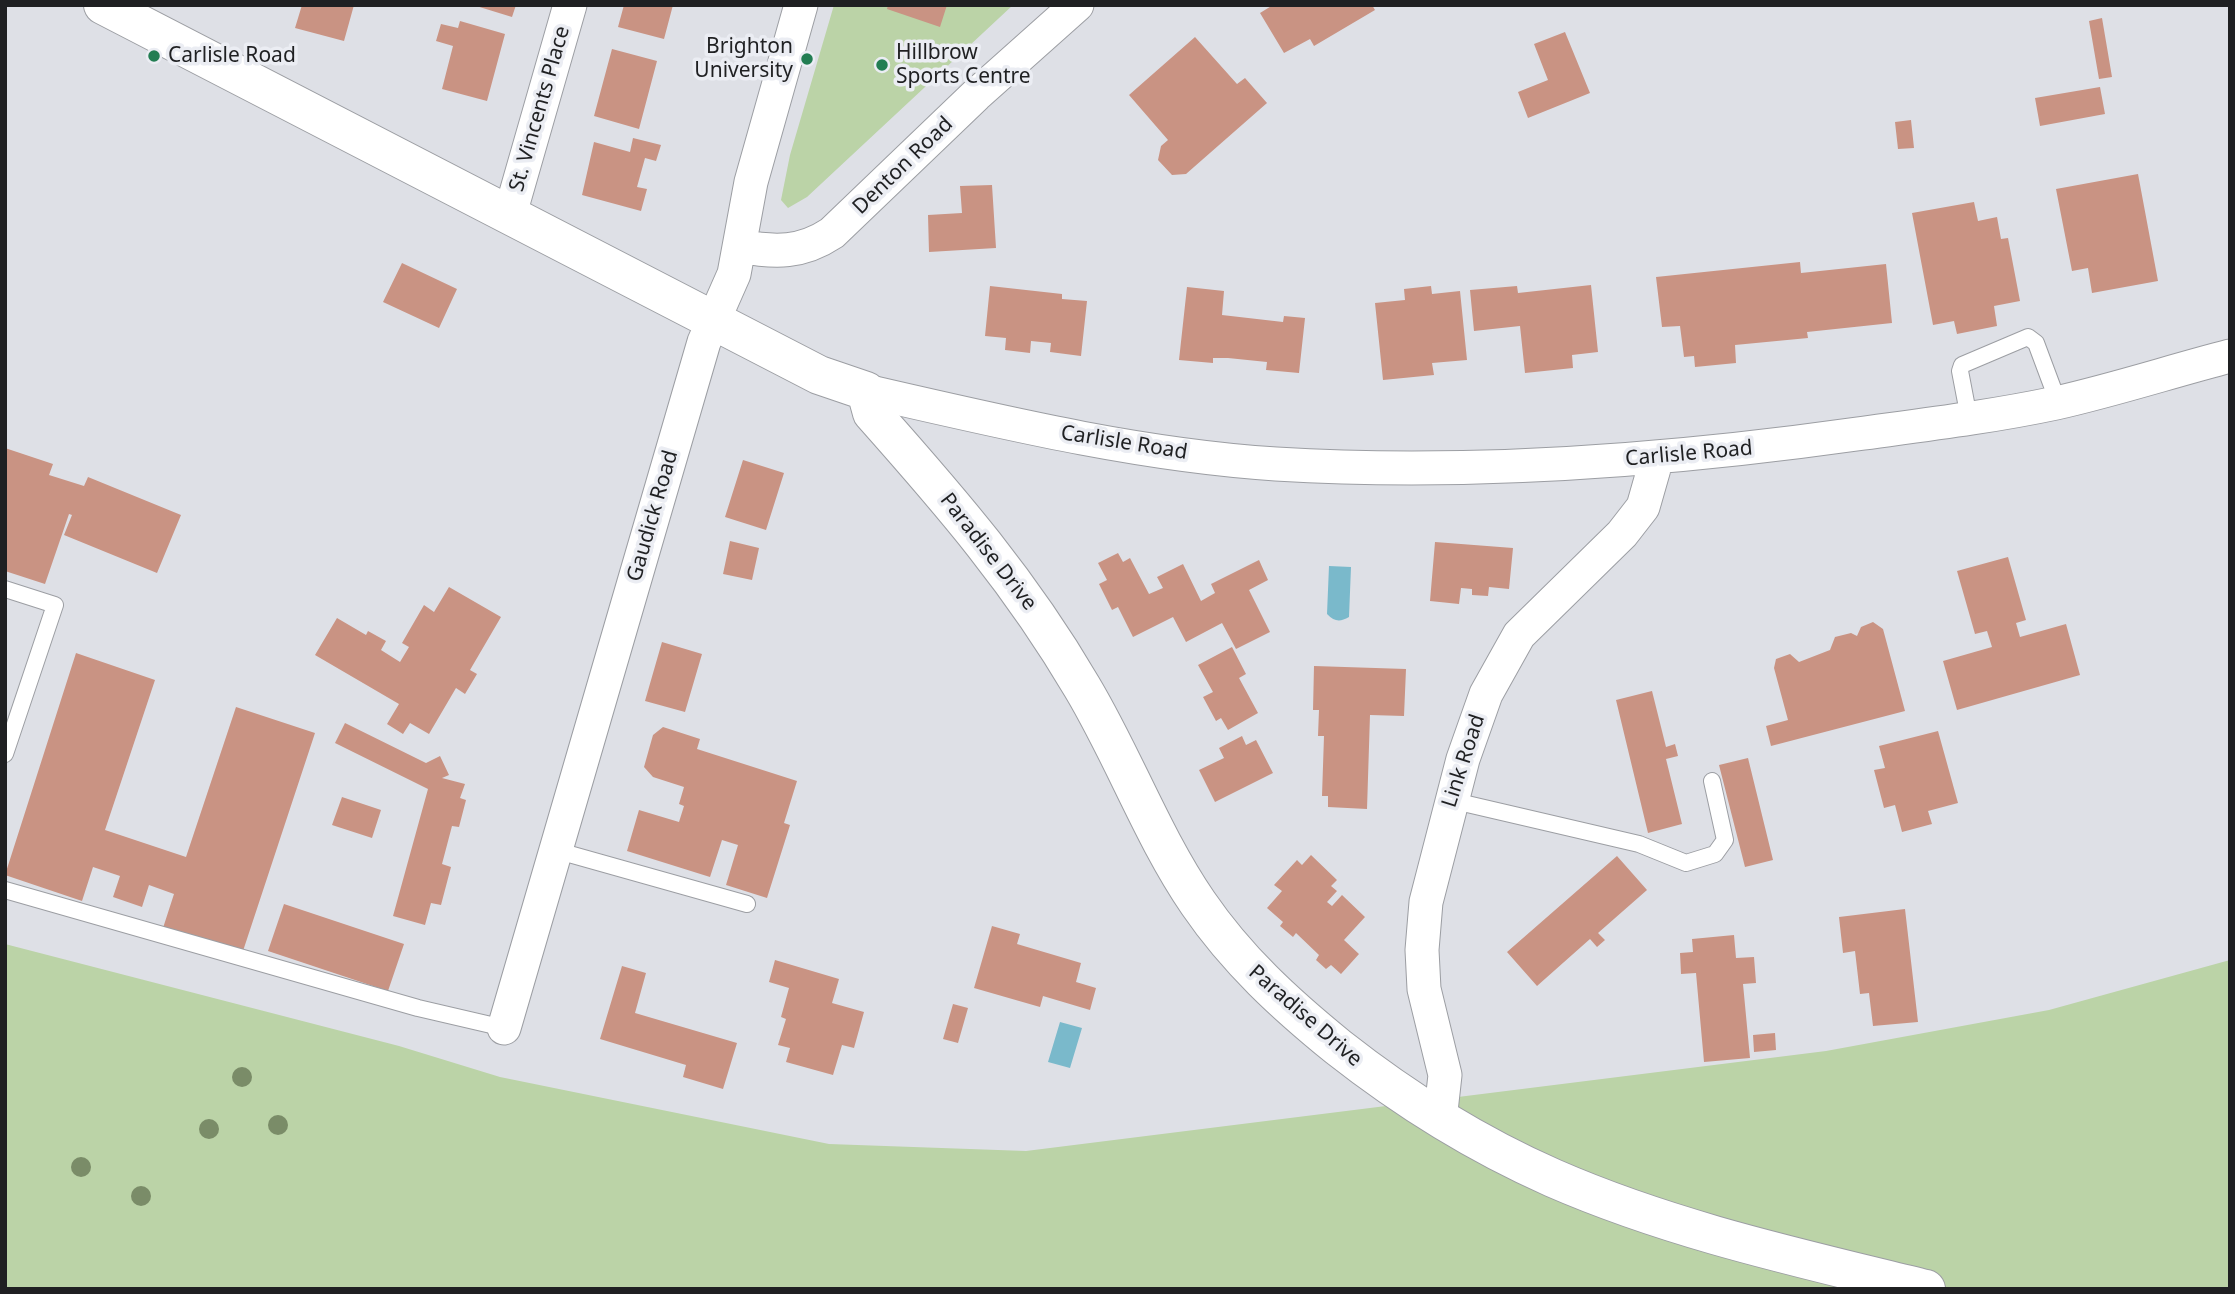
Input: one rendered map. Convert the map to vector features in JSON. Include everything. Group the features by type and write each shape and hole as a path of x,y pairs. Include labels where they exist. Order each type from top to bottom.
{"street":[{"name":"Carlisle Road","path":"103,5 819,375 866,391 1055,433 1273,464 1413,469 1657,458 1765,447 1969,418 2057,402 2230,356"},
{"name":"St. Vincents Place","path":"510,214 570,5"},
{"name":"Gaudick Road","path":"504,1028 704,342 734,274 751,182 801,5"},
{"name":"Denton Road","path":"740,246 766,251 796,251 814,246 832,233 976,95 1077,5"},
{"name":"Paradise Drive","path":"866,391 872,413 967,520 1033,608 1084,690 1196,901 1239,958 1285,1004 1372,1074 1440,1120 1553,1178 1647,1213 1768,1250 1926,1289"},
{"name":"Link Road","path":"1440,1120 1445,1075 1424,989 1422,950 1426,902 1450,800 1486,694 1519,635 1622,534 1643,507 1657,458"}],"lane":[{"path":"1969,418 1960,371 1962,365 2028,337 2036,343 2057,402"},
{"path":"5,589 55,605 5,754"},
{"path":"1450,800 1639,844 1686,863 1716,854 1725,840 1712,781"},
{"path":"555,850 747,904"},
{"path":"5,890 418,1008 504,1028"}],"green space":[{"name":"Hillbrow Sports Centre","path":"834,5 1013,5 807,197 788,208 781,200 790,155"},
{"path":"5,944 399,1046 500,1077 829,1144 1026,1151 1826,1051 2049,1010 2230,960 2230,1289 5,1289"}],"water":[{"path":"1329,566 1351,567 1349,617 1343,620 1335,620 1327,614"},
{"path":"1060,1022 1082,1028 1070,1068 1048,1062"}],"building":[{"path":"302,5 354,5 344,41 295,28"},
{"path":"473,5 516,5 512,17"},
{"path":"624,5 673,5 664,39 618,27"},
{"path":"888,5 947,5 940,27 887,9"},
{"path":"1273,5 1372,5 1375,10 1314,46 1310,39 1284,53 1260,13"},
{"path":"2102,18 2112,77 2099,79 2089,21"},
{"path":"460,21 505,34 487,101 442,89 453,46 436,41 441,24 458,28"},
{"path":"1565,32 1590,93 1528,118 1518,92 1548,80 1534,44"},
{"path":"1195,37 1237,84 1245,78 1267,103 1186,174 1172,175 1158,160 1161,146 1168,140 1129,95"},
{"path":"612,49 657,61 639,129 594,116"},
{"path":"2100,87 2105,114 2040,126 2035,98"},
{"path":"1911,120 1914,148 1898,149 1895,122"},
{"path":"633,138 661,145 656,161 645,158 637,187 647,189 641,211 582,195 594,142 630,152"},
{"path":"2138,174 2158,281 2092,293 2088,268 2072,271 2056,189"},
{"path":"992,185 996,248 929,252 928,215 962,213 960,186"},
{"path":"1974,202 1978,221 1997,217 2001,239 2008,238 2020,301 1994,306 1997,326 1957,334 1954,321 1933,325 1912,213"},
{"path":"1800,262 1801,273 1886,264 1892,323 1807,332 1808,338 1735,345 1736,363 1695,367 1694,356 1684,357 1680,326 1662,327 1656,277"},
{"path":"402,263 457,289 439,328 383,302"},
{"path":"1591,285 1598,352 1572,355 1573,368 1525,373 1520,326 1474,331 1470,290 1517,286 1518,293"},
{"path":"990,286 1062,294 1062,299 1087,301 1081,356 1050,352 1051,343 1031,341 1030,353 1005,350 1006,338 985,336"},
{"path":"1431,286 1432,294 1460,291 1467,360 1432,363 1434,375 1383,380 1375,303 1405,300 1404,289"},
{"path":"1187,287 1224,291 1222,315 1283,322 1284,316 1305,318 1299,373 1266,370 1267,362 1228,358 1213,358 1213,363 1179,360"},
{"path":"5,448 53,464 49,475 84,486 88,477 181,515 157,573 64,535 72,515 69,514 45,584 5,571"},
{"path":"743,460 784,473 766,530 725,517"},
{"path":"730,541 759,548 752,580 723,574"},
{"path":"1435,542 1513,548 1509,589 1489,587 1488,596 1472,595 1472,589 1461,588 1459,604 1430,601"},
{"path":"1118,553 1123,562 1130,558 1149,594 1163,588 1157,577 1183,564 1201,601 1215,593 1211,584 1259,560 1268,580 1249,590 1270,632 1236,649 1222,623 1186,642 1173,617 1133,637 1118,607 1112,610 1099,584 1107,580 1098,563"},
{"path":"2008,557 2026,620 2016,623 2020,637 2066,624 2080,675 1957,710 1943,661 1992,647 1987,631 1975,634 1957,571"},
{"path":"449,587 501,617 470,670 477,674 465,694 456,688 429,734 410,723 403,734 387,724 399,704 315,655 337,618 366,635 368,631 386,641 381,650 400,662 409,647 402,643 424,605 434,612"},
{"path":"1873,622 1883,629 1905,711 1771,746 1766,726 1788,720 1774,668 1776,659 1790,654 1799,662 1830,650 1835,637 1851,633 1857,636 1861,627"},
{"path":"662,642 702,654 685,712 645,701"},
{"path":"1232,647 1246,674 1239,678 1258,713 1228,730 1221,718 1216,721 1203,697 1213,692 1198,665"},
{"path":"76,653 155,680 105,830 186,857 236,707 315,733 242,954 163,928 174,894 149,885 142,907 113,897 120,876 93,867 82,901 5,875"},
{"path":"1314,666 1406,669 1404,716 1370,715 1367,809 1328,807 1328,796 1322,796 1324,736 1318,736 1319,710 1313,710"},
{"path":"1652,691 1666,747 1675,744 1678,756 1666,759 1682,824 1648,833 1616,700"},
{"path":"345,723 426,763 440,756 449,775 442,778 465,784 460,798 466,800 459,827 452,826 442,864 451,867 441,905 431,903 425,925 393,916 428,789 335,743"},
{"path":"663,727 700,739 697,749 797,781 784,823 790,825 767,898 726,885 738,845 722,840 710,877 627,851 639,810 679,822 684,806 679,804 684,787 653,777 644,767 653,735"},
{"path":"1938,731 1958,803 1928,811 1932,824 1902,832 1895,805 1884,808 1874,770 1885,768 1879,746"},
{"path":"1242,736 1246,745 1256,740 1273,773 1215,802 1199,770 1224,758 1219,748"},
{"path":"1748,758 1773,860 1745,867 1719,765"},
{"path":"342,797 381,810 372,838 332,825"},
{"path":"1311,855 1337,880 1331,886 1337,891 1327,902 1332,906 1342,895 1365,917 1344,940 1359,954 1341,974 1331,965 1326,969 1316,960 1319,955 1296,933 1293,937 1280,926 1283,922 1267,908 1282,891 1274,885 1297,860 1302,865"},
{"path":"1617,856 1647,890 1598,933 1605,940 1597,947 1590,939 1537,986 1507,952"},
{"path":"284,904 404,944 388,991 268,951"},
{"path":"1905,909 1918,1022 1873,1026 1869,993 1860,994 1855,951 1843,953 1839,917"},
{"path":"992,926 1020,934 1017,944 1081,963 1076,982 1096,988 1090,1010 1043,996 1040,1007 974,988"},
{"path":"1734,935 1736,958 1754,957 1756,983 1743,984 1750,1058 1704,1062 1696,973 1681,974 1680,953 1693,952 1692,939"},
{"path":"775,960 839,979 832,1003 864,1012 854,1048 842,1045 833,1075 786,1062 790,1048 778,1045 786,1019 781,1017 789,988 769,982"},
{"path":"622,966 646,973 635,1013 737,1043 723,1089 683,1077 686,1065 600,1039"},
{"path":"953,1004 968,1008 958,1043 943,1039"},
{"path":"1775,1033 1776,1050 1754,1052 1753,1035"}],"place":[{"name":"Carlisle Road","path":"154,56"},
{"name":"Brighton University","path":"807,59"},
{"name":"Hillbrow Sports Centre","path":"882,65"}]}
